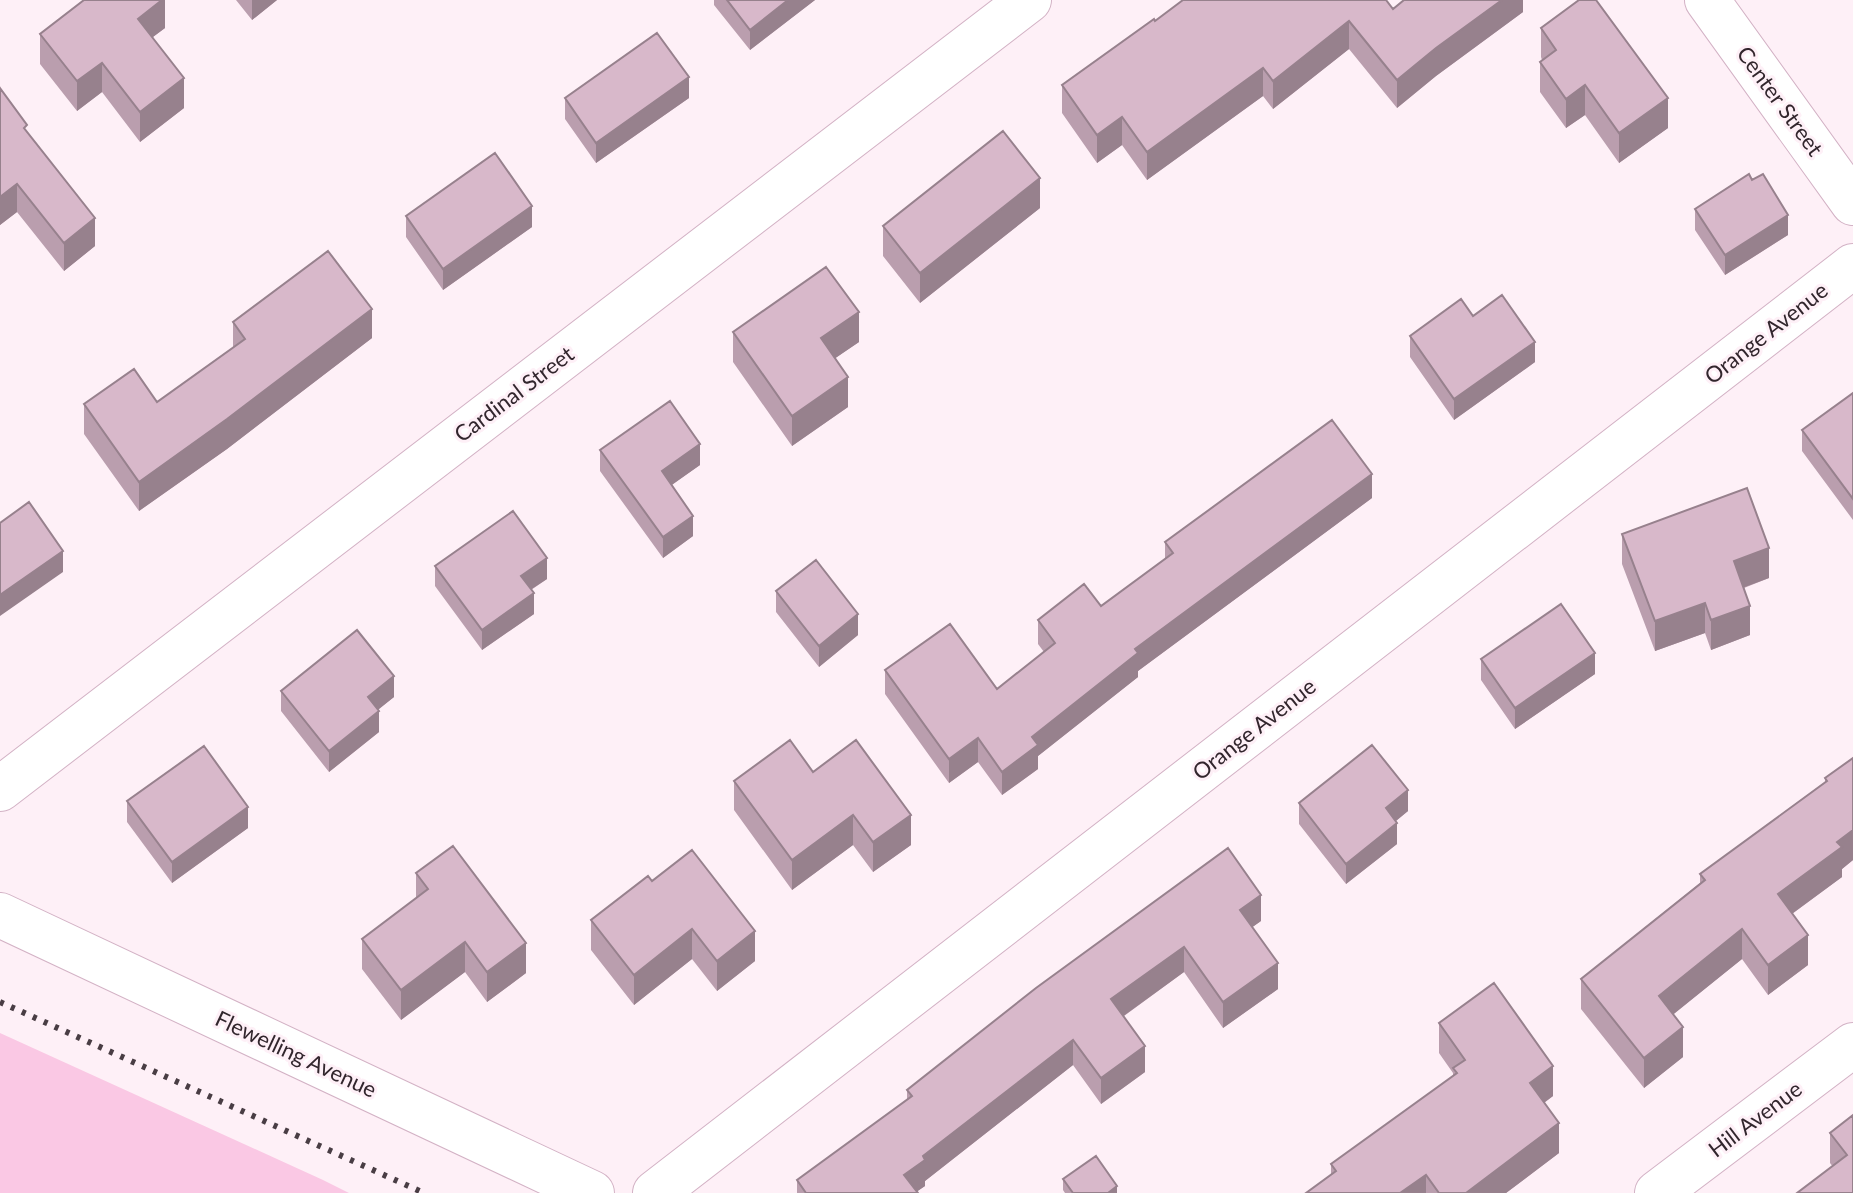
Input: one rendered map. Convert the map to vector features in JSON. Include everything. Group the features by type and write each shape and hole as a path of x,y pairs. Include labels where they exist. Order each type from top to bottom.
{"street":[{"name":"Cardinal Street","path":"0,789 1029,0"},
{"name":"Center Street","path":"1707,0 1853,203"},
{"name":"Orange Avenue","path":"655,1193 1853,266"},
{"name":"Flewelling Avenue","path":"0,915 592,1193"},
{"name":"Hill Avenue","path":"1657,1193 1853,1045"}],"shaded area":[{"path":"0,1033 323,1180 349,1193 0,1193"}],"building":[{"path":"84,0 162,0 138,19 184,78 140,112 102,63 77,81 40,34"},
{"path":"727,0 788,0 750,30"},
{"path":"1183,0 1386,0 1393,9 1404,0 1502,0 1397,80 1349,21 1273,81 1263,68 1147,152 1122,117 1097,135 1062,85"},
{"path":"1579,0 1596,0 1668,98 1619,133 1585,85 1566,99 1540,62 1556,50 1541,28"},
{"path":"657,33 689,77 596,143 565,98"},
{"path":"0,88 27,125 24,128 95,218 64,243 17,184 0,197"},
{"path":"1003,131 1040,178 920,273 883,226"},
{"path":"495,153 532,206 443,269 406,216"},
{"path":"1749,174 1752,180 1763,174 1788,215 1725,255 1695,209"},
{"path":"328,251 372,309 139,482 84,404 134,369 157,402 245,339 233,322"},
{"path":"826,267 859,312 821,338 848,377 792,416 733,332"},
{"path":"1502,295 1535,342 1454,399 1410,336 1461,299 1473,316"},
{"path":"1853,393 1853,499 1802,430"},
{"path":"670,401 700,444 662,471 693,516 663,537 600,450"},
{"path":"1332,420 1372,474 1135,649 1138,653 1032,737 1038,745 1002,772 978,738 949,759 885,670 950,624 997,689 1055,643 1038,620 1084,584 1101,606 1173,553 1165,542"},
{"path":"1747,488 1769,548 1734,561 1750,606 1711,620 1705,603 1655,621 1622,534"},
{"path":"29,502 63,551 0,595 0,523"},
{"path":"513,511 547,558 521,576 534,593 482,630 435,566"},
{"path":"816,560 858,614 819,646 776,591"},
{"path":"1561,604 1595,653 1515,708 1481,659"},
{"path":"357,630 394,676 368,697 379,711 329,751 281,691"},
{"path":"790,740 813,772 856,740 911,815 873,842 853,815 792,860 734,781"},
{"path":"1372,745 1408,790 1386,808 1397,823 1346,864 1299,803"},
{"path":"204,746 248,807 172,862 127,801"},
{"path":"1853,758 1853,830 1837,842 1842,847 1778,894 1808,935 1768,965 1742,929 1659,996 1683,1027 1644,1058 1581,979 1705,880 1700,874 1827,781 1825,778"},
{"path":"453,846 526,943 487,972 465,942 401,990 362,939 428,889 416,873"},
{"path":"1228,848 1261,895 1240,910 1278,963 1223,1002 1184,947 1111,999 1145,1046 1101,1078 1073,1040 923,1156 925,1160 904,1175 918,1193 806,1193 797,1180 912,1096 907,1090 1036,988"},
{"path":"692,850 755,931 717,961 692,929 634,975 591,920 648,876 652,881"},
{"path":"1494,983 1553,1066 1530,1083 1559,1123 1466,1193 1439,1193 1426,1175 1400,1193 1306,1193 1336,1171 1331,1164 1457,1073 1453,1068 1465,1060 1439,1023"},
{"path":"1853,1115 1853,1193 1797,1193 1847,1155 1830,1133"},
{"path":"1096,1156 1117,1186 1108,1193 1073,1193 1063,1179"}],"railway":[{"path":"0,1002 424,1193"}]}
